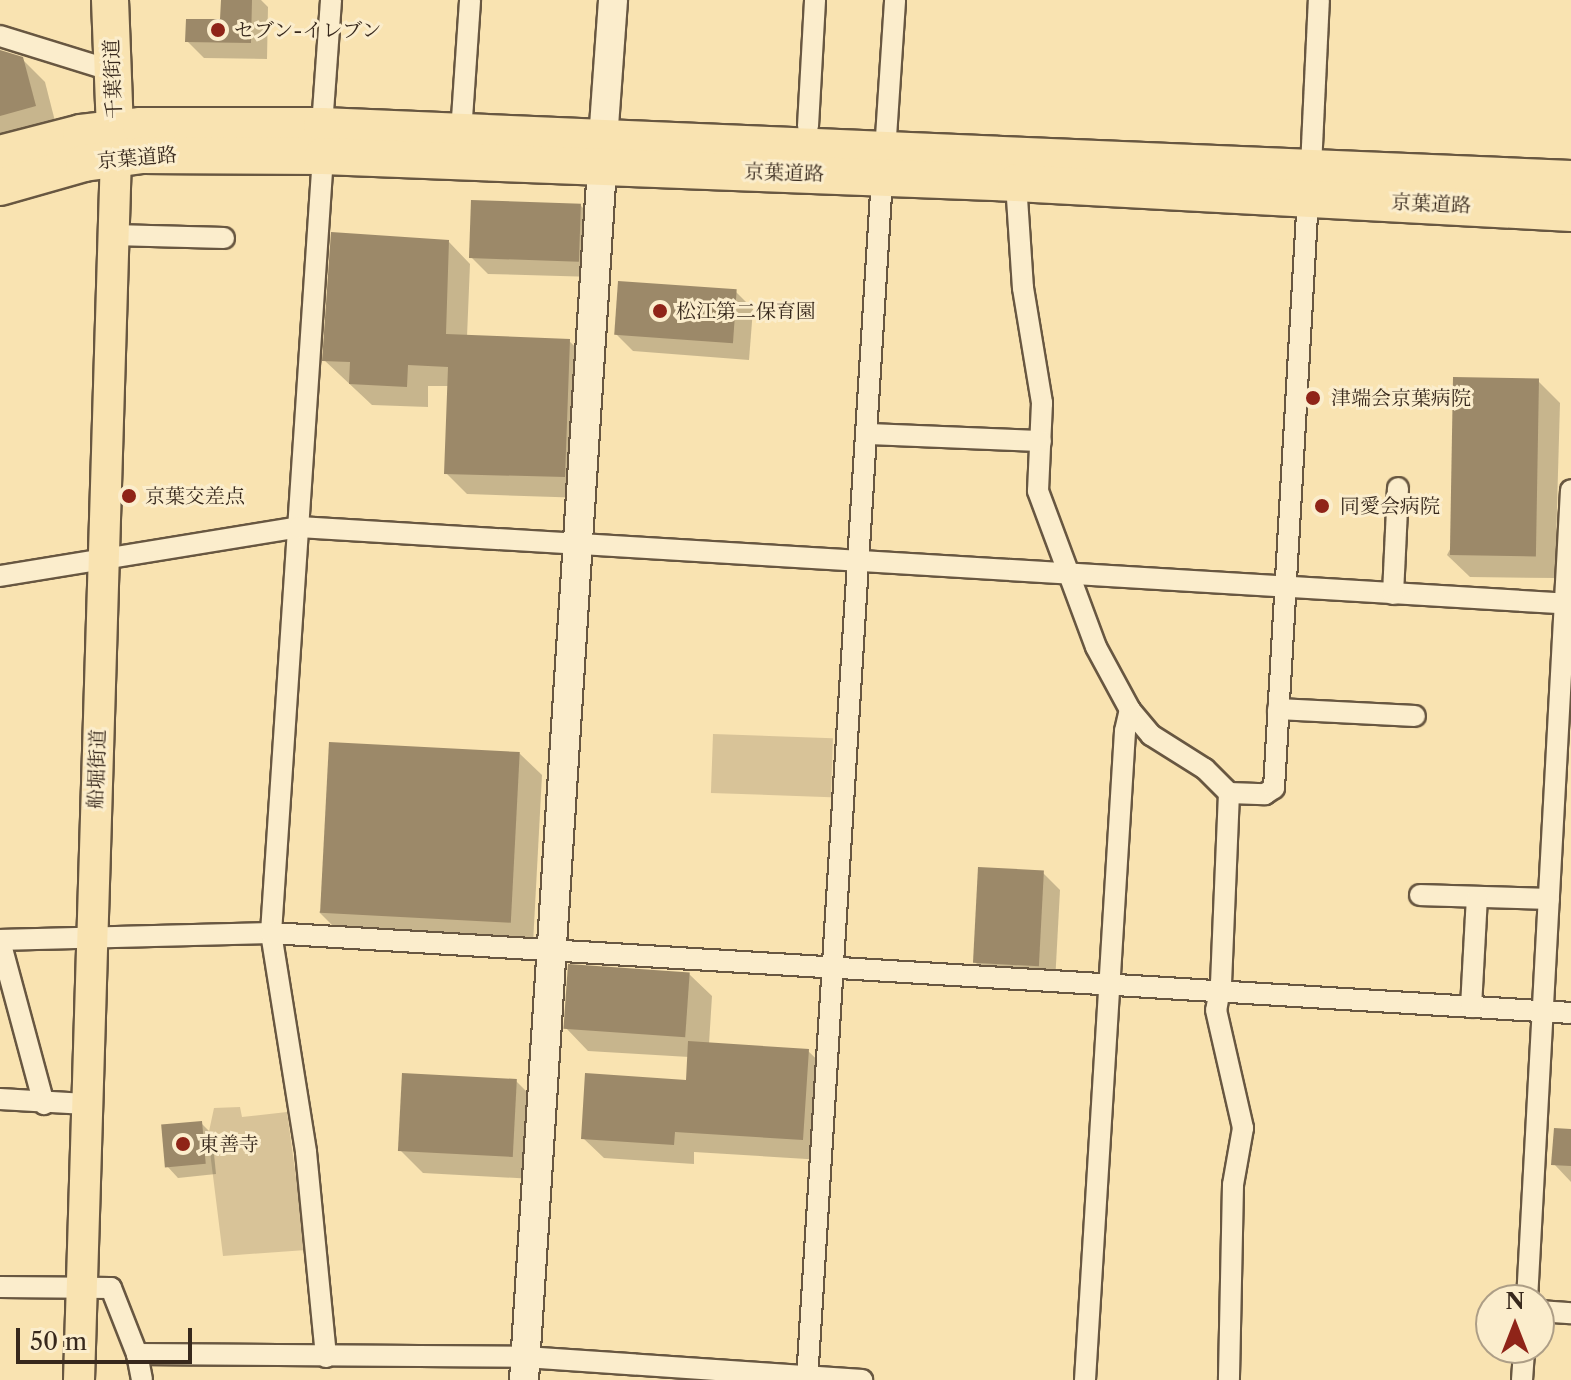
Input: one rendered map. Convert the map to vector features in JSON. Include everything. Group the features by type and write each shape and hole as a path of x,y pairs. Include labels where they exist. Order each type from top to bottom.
{"highway":[{"name":"千葉街道","path":"110,0 115,143"},
{"name":"京葉道路","path":"0,154 115,143 323,141 461,133 602,153"},
{"name":"京葉道路","path":"323,141 884,164 1016,183 1571,179"},
{"name":"京葉道路","path":"0,187 115,143"},
{"name":"京葉道路","path":"884,164 1045,153 1571,213"}],"main road":[{"name":"船堀街道","path":"79,1380 115,143"}],"street":[{"path":"326,1357 306,1152 271,933 331,0"},
{"path":"461,133 470,0"},
{"path":"524,1368 613,0"},
{"path":"808,126 815,0"},
{"path":"807,1378 895,0"},
{"path":"1016,183 1023,288 1042,403 1038,491 1096,647 1130,710 1148,733 1205,769 1229,793 1271,793 1319,0"},
{"path":"0,36 113,71"},
{"path":"114,235 224,238"},
{"path":"867,434 1041,441"},
{"path":"1393,594 1398,488"},
{"path":"1528,1284 1568,604 1571,490"},
{"path":"0,576 299,527 1071,577 1568,604"},
{"path":"1278,709 1415,716"},
{"path":"1085,1380 1109,986 1130,710"},
{"path":"1229,793 1218,992 1222,1049 1243,1128 1233,1185 1229,1380"},
{"path":"1420,895 1549,899"},
{"path":"1471,1007 1477,897"},
{"path":"44,1104 0,940 271,933 1571,1013"},
{"path":"0,1099 44,1104 86,1104"},
{"path":"0,1287 82,1285 111,1288 137,1354 142,1380"},
{"path":"137,1354 326,1357 524,1368 862,1380"}],"shaded area":[{"path":"713,734 833,738 831,797 711,793"},
{"path":"240,1107 242,1117 287,1112 306,1250 223,1256 208,1136 214,1108"}],"building":[{"name":"セブン-イレブン","path":"221,0 252,0 251,43 185,42 186,19 220,19"},
{"path":"0,50 23,57 36,106 0,116"},
{"path":"471,200 581,204 579,262 469,258"},
{"path":"331,232 449,240 446,334 570,339 565,477 444,474 448,367 408,365 407,387 349,384 350,362 322,361"},
{"path":"618,281 737,289 733,343 614,335"},
{"path":"1453,377 1539,379 1536,556 1450,555"},
{"path":"329,742 520,752 511,923 320,913"},
{"path":"978,867 1044,870 1039,966 973,963"},
{"path":"568,964 690,973 685,1037 563,1029"},
{"path":"688,1041 809,1049 803,1140 675,1132 674,1145 581,1139 585,1073 686,1080"},
{"path":"402,1073 517,1079 513,1157 398,1151"},
{"path":"202,1121 206,1164 165,1167 161,1125"},
{"path":"1554,1128 1571,1129 1571,1166 1551,1165"}],"place":[{"name":"セブン-イレブン","path":"218,30"},
{"name":"松江第二保育園","path":"660,311"},
{"name":"津端会京葉病院","path":"1313,398"},
{"name":"京葉交差点","path":"129,496"},
{"name":"同愛会病院","path":"1322,506"},
{"name":"東善寺","path":"183,1144"}]}
